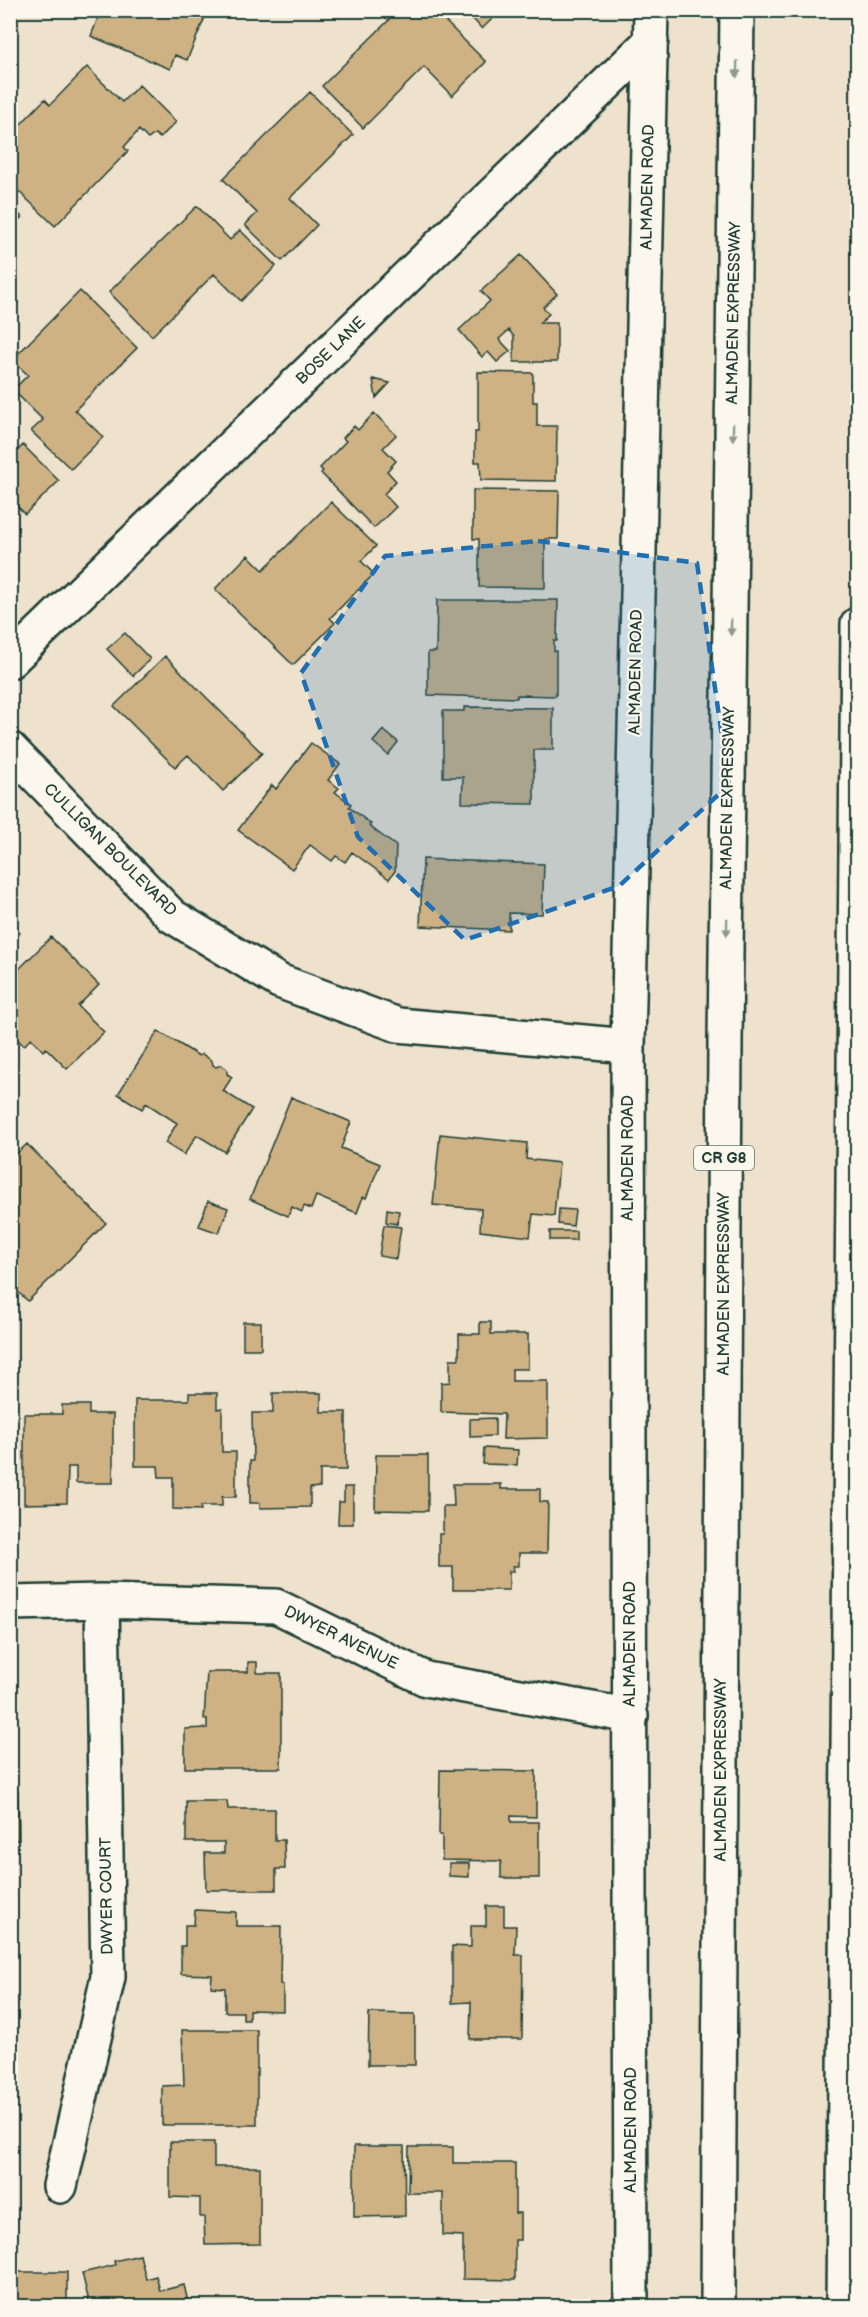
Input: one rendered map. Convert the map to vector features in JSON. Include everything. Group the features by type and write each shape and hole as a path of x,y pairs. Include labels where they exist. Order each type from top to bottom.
{"street":[{"name":"ALMADEN EXPRESSWAY","path":"718,2307 725,1053 737,10"},
{"name":"BOSE LANE","path":"10,661 651,26"},
{"name":"ALMADEN ROAD","path":"631,2307 628,1046 651,26"},
{"path":"843,2307 858,624"},
{"name":"CULLIGAN BOULEVARD","path":"10,749 172,916 279,981 398,1025 628,1046"},
{"name":"DWYER AVENUE","path":"10,1603 102,1601 276,1606 426,1679 631,1716"},
{"name":"DWYER COURT","path":"60,2186 108,1977 102,1601"}],"highlighted area":[{"path":"538,541 697,563 729,785 619,886 465,940 358,837 301,673 385,556"}],"building":[{"path":"101,10 208,10 187,60 175,55 170,69 91,36"},
{"path":"387,10 426,10 432,16 436,12 486,62 452,96 424,67 363,128 322,86 389,20 383,14"},
{"path":"465,10 501,10 482,29"},
{"path":"87,67 122,102 139,85 176,122 160,138 155,134 148,139 139,130 124,147 128,151 55,226 10,183 10,117 19,126 45,99 50,105"},
{"path":"310,92 353,135 290,198 317,225 282,261 245,225 257,213 223,179"},
{"path":"10,206 22,217 10,228"},
{"path":"197,206 230,240 240,230 276,266 241,301 214,274 152,336 109,292"},
{"path":"521,255 557,294 543,307 549,314 539,323 557,323 557,362 514,362 514,337 509,330 499,339 510,351 497,362 488,352 482,357 459,330 490,301 481,291"},
{"path":"80,291 137,348 75,410 103,437 71,469 31,431 43,420 13,390 28,375 12,360"},
{"path":"478,372 533,373 533,402 537,402 537,426 557,426 556,481 481,480 480,462 475,462 475,432 478,432"},
{"path":"373,379 390,383 376,398"},
{"path":"374,413 396,435 383,448 396,461 387,471 396,481 384,494 396,507 374,528 321,473 323,471 320,468 346,441 343,438 354,426 358,430"},
{"path":"23,445 59,481 25,514 10,499 10,453 13,455"},
{"path":"473,490 559,491 558,539 545,539 545,588 479,587 479,539 473,539"},
{"path":"331,502 376,546 361,561 374,574 330,618 335,623 293,665 215,589 248,555 263,570"},
{"path":"437,600 558,600 557,641 554,641 556,696 517,695 517,698 428,695 428,652 436,652"},
{"path":"125,633 150,659 133,676 107,649"},
{"path":"165,656 262,753 223,791 188,755 175,767 114,706"},
{"path":"464,707 553,708 553,750 534,750 534,804 462,803 463,777 443,777 443,711 464,711"},
{"path":"383,730 398,742 388,755 373,742"},
{"path":"311,743 340,764 328,780 339,788 335,792 351,804 349,807 371,824 369,826 396,846 395,871 389,879 352,852 345,862 336,856 332,861 310,845 292,869 238,830 272,785 276,789"},
{"path":"423,859 544,864 542,914 509,913 509,930 420,926"},
{"path":"10,923 20,933 10,943"},
{"path":"51,937 99,985 78,1006 104,1032 67,1069 46,1048 43,1051 31,1038 24,1046 16,1038 10,1044 10,983 15,978 13,975"},
{"path":"158,1031 199,1056 202,1054 216,1067 221,1065 227,1069 227,1074 232,1077 223,1091 252,1109 225,1152 197,1135 184,1155 165,1143 177,1123 146,1103 142,1109 118,1094"},
{"path":"291,1097 351,1122 341,1148 380,1164 357,1213 316,1196 311,1209 304,1206 302,1212 292,1207 288,1216 250,1199"},
{"path":"440,1134 527,1143 526,1159 559,1163 554,1216 533,1214 530,1237 480,1231 481,1209 433,1205"},
{"path":"27,1144 106,1223 28,1301 10,1285 10,1160"},
{"path":"208,1201 228,1208 219,1233 199,1226"},
{"path":"387,1209 399,1211 397,1224 386,1222"},
{"path":"559,1209 575,1210 573,1226 558,1224"},
{"path":"384,1225 401,1227 396,1259 379,1256"},
{"path":"550,1231 576,1231 576,1240 550,1240"},
{"path":"243,1322 261,1322 261,1349 243,1349"},
{"path":"480,1322 491,1322 491,1334 528,1334 528,1369 512,1369 512,1381 548,1381 548,1438 503,1439 504,1414 441,1412 441,1383 450,1382 450,1359 459,1359 459,1334 480,1334"},
{"path":"189,1393 217,1393 217,1409 222,1408 222,1452 236,1452 236,1497 222,1497 222,1506 201,1506 201,1510 173,1509 173,1477 159,1477 158,1466 135,1466 135,1400 189,1400"},
{"path":"273,1393 321,1393 321,1412 346,1412 346,1470 320,1470 320,1487 310,1488 310,1507 260,1508 260,1503 250,1503 250,1461 253,1461 252,1413 273,1413"},
{"path":"62,1405 89,1405 89,1414 113,1414 113,1483 76,1483 76,1467 68,1467 67,1503 24,1504 24,1414 62,1414"},
{"path":"495,1418 495,1436 470,1437 470,1419"},
{"path":"484,1448 518,1450 517,1465 483,1464"},
{"path":"376,1455 428,1455 428,1511 375,1510"},
{"path":"453,1484 501,1484 501,1489 540,1489 540,1502 548,1502 547,1553 519,1553 519,1566 513,1566 514,1571 509,1571 509,1590 453,1590 453,1567 439,1567 439,1534 443,1534 443,1506 454,1506"},
{"path":"344,1487 353,1487 353,1524 338,1524 339,1502 344,1502"},
{"path":"248,1662 257,1662 257,1673 281,1673 281,1768 185,1768 185,1729 207,1728 207,1719 204,1719 207,1672 248,1672"},
{"path":"440,1770 536,1771 536,1817 511,1816 511,1822 539,1822 539,1878 501,1878 501,1861 442,1860 442,1835 439,1835"},
{"path":"10,1777 11,1791 18,1791 19,1840 10,1840"},
{"path":"186,1801 227,1801 228,1809 275,1809 275,1840 284,1840 285,1869 276,1869 276,1890 206,1890 205,1853 224,1853 224,1842 186,1842"},
{"path":"449,1863 469,1863 469,1877 449,1876"},
{"path":"486,1906 504,1906 504,1926 516,1926 515,1955 523,1955 522,2039 470,2039 471,2002 452,2003 452,1946 471,1947 471,1926 486,1926"},
{"path":"195,1910 236,1912 236,1926 281,1926 280,1984 283,1985 283,2011 249,2010 249,2020 243,2020 243,2012 225,2012 225,1988 211,1987 212,1975 181,1974 181,1946 185,1946 185,1925 194,1925"},
{"path":"369,2013 415,2014 415,2065 368,2065"},
{"path":"182,2030 257,2030 257,2125 162,2125 162,2086 184,2085"},
{"path":"170,2142 214,2142 214,2167 260,2167 260,2244 205,2245 204,2217 200,2217 200,2198 170,2197"},
{"path":"354,2146 404,2146 405,2216 354,2217"},
{"path":"409,2147 453,2147 453,2163 515,2163 515,2213 520,2213 520,2240 515,2240 515,2280 463,2279 463,2236 443,2235 443,2193 408,2193"},
{"path":"140,2255 146,2279 156,2276 160,2291 184,2285 189,2306 90,2306 82,2273 115,2265 114,2261"},
{"path":"10,2272 67,2272 67,2306 14,2306"}]}
